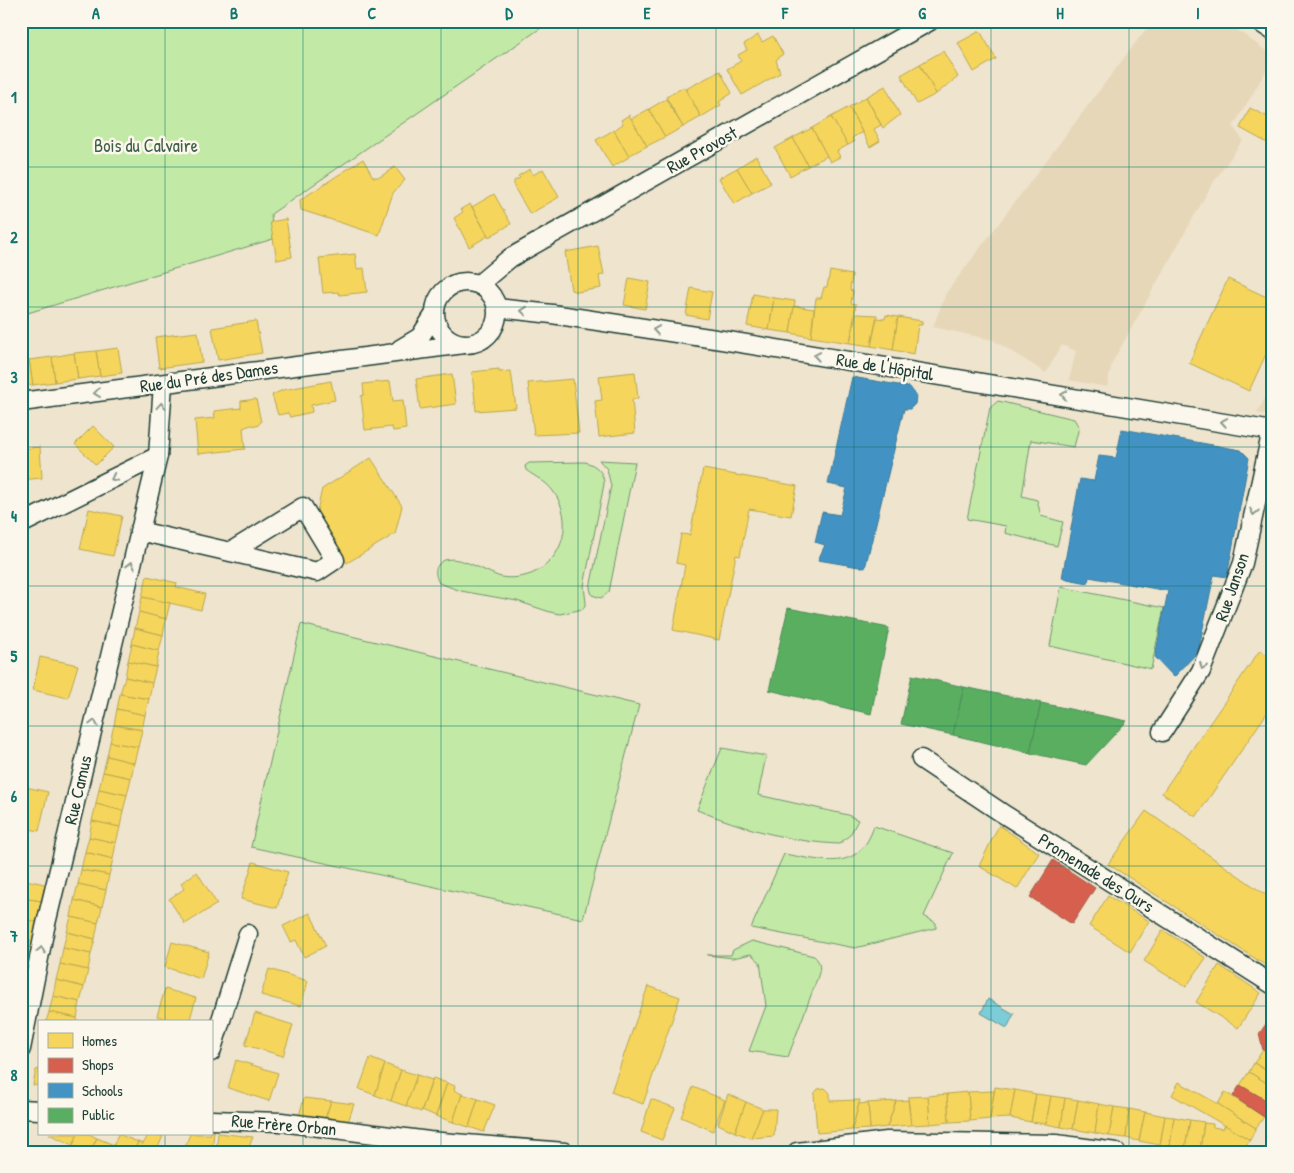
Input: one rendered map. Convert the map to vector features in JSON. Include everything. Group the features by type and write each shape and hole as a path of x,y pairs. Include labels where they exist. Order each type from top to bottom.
{"street":[{"name":"Rue Provost","path":"479,284 510,258 930,21"},
{"path":"1258,21 1273,31"},
{"path":"459,282 479,284 494,298 497,308 497,320 493,330 485,338 475,343 453,342 443,335 437,326 434,315 435,304 440,294 448,286 459,282"},
{"name":"Rue de l'Hôpital","path":"497,308 552,314 722,340 1272,430"},
{"name":"Rue du Pré des Dames","path":"396,352 420,336 434,315"},
{"name":"Rue du Pré des Dames","path":"21,402 464,344"},
{"name":"Rue Camus","path":"21,1049 45,928 158,456 163,384"},
{"name":"Rue Janson","path":"1162,732 1201,671 1243,562 1272,430"},
{"path":"21,524 158,456"},
{"path":"139,531 230,552 317,572 335,560 303,506 230,552"},
{"name":"Promenade des Ours","path":"921,759 1010,819 1273,985"},
{"path":"212,1049 248,934"},
{"path":"21,1109 38,1110"},
{"name":"Rue Frère Orban","path":"212,1120 281,1122 429,1141 565,1152"},
{"path":"797,1152 897,1141 1056,1144 1116,1152"}],"shaded area":[{"path":"1152,21 1225,21 1273,56 1273,59 1233,127 1243,140 1211,186 1112,363 1107,387 1069,380 1076,351 1062,345 1046,373 993,340 933,327 946,293"},
{"path":"1273,383 1273,416 1257,413"}],"green space":[{"name":"Bois du Calvaire","path":"21,21 551,21 271,214 273,239 21,315"},
{"path":"998,401 1074,419 1079,427 1074,447 1031,440 1022,496 1037,500 1041,516 1063,522 1057,546 1005,533 1006,526 967,519 990,408"},
{"path":"599,460 635,462 609,592 601,598 592,595 590,588 611,486 607,469"},
{"path":"585,462 599,470 603,476 604,484 584,586 586,603 583,609 560,614 517,601 461,591 439,583 436,570 438,565 444,560 459,560 505,578 524,576 543,568 552,559 563,538 563,514 553,491 544,482 526,470 525,466 529,463"},
{"path":"1061,587 1164,608 1151,669 1050,646"},
{"path":"301,624 639,705 583,919 251,847"},
{"path":"722,748 766,756 758,795 848,815 858,820 850,835 839,844 821,843 767,833 697,810"},
{"path":"874,826 953,853 924,916 936,923 936,928 855,948 751,928 784,854 825,860 849,858 859,851 867,841"},
{"path":"752,941 814,956 819,964 817,979 788,1057 749,1051 766,1006 760,962 751,954 733,958 707,955 731,955 733,950"}],"water":[{"path":"988,999 1014,1014 1007,1028 981,1013"}],"building: Homes":[{"path":"980,31 996,59 974,72 958,43"},
{"path":"758,35 762,42 773,36 783,54 776,60 780,73 742,95 727,69 741,61 738,55 747,50 744,44"},
{"path":"943,51 958,77 936,94 920,64"},
{"path":"920,64 936,94 917,104 901,75"},
{"path":"720,71 732,93 719,102 721,105 701,117 686,89"},
{"path":"885,86 900,115 883,128 866,97"},
{"path":"684,87 701,117 683,127 666,97"},
{"path":"866,97 881,125 874,129 880,141 870,147 849,107"},
{"path":"666,99 683,127 665,137 649,109"},
{"path":"849,107 862,132 852,138 854,142 848,145 831,117"},
{"path":"1250,108 1268,117 1273,109 1273,146 1240,128"},
{"path":"649,109 665,137 647,146 631,119"},
{"path":"629,115 647,146 628,156 614,130 623,124 621,120"},
{"path":"831,117 848,145 837,151 840,157 830,162 812,128"},
{"path":"812,128 827,156 808,166 793,138"},
{"path":"614,130 629,157 612,167 596,140"},
{"path":"793,138 808,166 790,176 775,148"},
{"path":"756,156 771,183 752,193 737,168"},
{"path":"363,159 373,177 380,177 395,167 405,180 393,193 379,235 301,210 300,200"},
{"path":"737,168 752,193 734,204 719,178"},
{"path":"530,169 533,175 543,169 559,197 530,214 514,187 514,181 520,178 518,176"},
{"path":"494,194 511,224 489,237 472,207"},
{"path":"470,204 488,236 469,247 454,218 463,212 461,209"},
{"path":"286,219 292,257 277,260 270,222"},
{"path":"598,246 604,274 599,276 601,288 577,292 571,290 565,252"},
{"path":"355,254 357,269 364,268 367,292 340,295 338,292 323,293 319,258"},
{"path":"830,271 852,275 850,290 853,291 851,303 856,304 850,343 811,337 816,298 821,298 824,287 827,287"},
{"path":"629,278 650,282 645,309 624,305"},
{"path":"1228,279 1273,300 1273,339 1249,391 1189,363"},
{"path":"691,288 712,292 707,319 686,315"},
{"path":"753,294 774,298 769,330 747,326"},
{"path":"774,298 795,301 790,333 769,330"},
{"path":"794,306 814,309 811,337 790,333"},
{"path":"856,314 877,315 871,346 850,343"},
{"path":"886,315 898,317 893,350 871,346 877,318 885,319"},
{"path":"898,317 922,321 922,325 918,325 914,354 893,350"},
{"path":"256,321 262,353 218,360 212,328"},
{"path":"198,332 202,362 159,368 155,337"},
{"path":"118,348 122,373 100,376 96,351"},
{"path":"96,351 100,376 78,379 74,353"},
{"path":"74,353 78,379 55,382 52,357"},
{"path":"52,357 55,382 33,385 29,360"},
{"path":"29,360 33,385 21,386 21,361"},
{"path":"499,369 499,372 511,371 516,408 476,411 472,372"},
{"path":"635,372 638,398 632,399 635,433 599,437 595,401 602,400 599,376"},
{"path":"452,374 456,404 420,409 416,379"},
{"path":"573,379 579,433 534,435 528,383"},
{"path":"331,381 335,400 311,405 312,412 290,417 288,413 278,415 272,395 283,390"},
{"path":"390,381 393,401 403,400 406,429 393,431 392,427 365,430 361,396 364,395 363,384"},
{"path":"256,399 261,422 257,426 251,425 243,428 245,449 198,454 195,420 215,418 214,411 241,408 241,401"},
{"path":"93,426 114,447 96,465 75,444"},
{"path":"40,447 42,478 21,480 21,449"},
{"path":"371,458 402,506 395,534 347,563 316,515 322,489"},
{"path":"703,469 797,486 791,516 749,509 740,556 736,555 719,640 673,630 685,565 676,563 681,534 690,535"},
{"path":"89,509 122,516 113,556 80,549"},
{"path":"147,576 177,583 176,587 205,594 201,610 142,597"},
{"path":"142,597 170,603 166,619 139,612"},
{"path":"139,612 166,619 163,635 135,628"},
{"path":"135,628 163,635 159,651 132,644"},
{"path":"132,644 159,651 156,667 128,661"},
{"path":"1260,650 1273,659 1273,704 1196,817 1162,793"},
{"path":"40,657 78,665 68,698 33,690"},
{"path":"128,661 156,667 152,683 125,677"},
{"path":"125,677 152,683 149,699 120,694"},
{"path":"120,694 149,699 145,715 117,709"},
{"path":"117,709 145,715 142,730 114,725"},
{"path":"114,725 142,730 138,747 110,742"},
{"path":"110,742 138,747 134,763 107,756"},
{"path":"107,756 134,763 131,778 103,772"},
{"path":"103,772 131,778 127,795 99,789"},
{"path":"21,786 48,792 39,831 21,827"},
{"path":"99,789 127,795 123,811 96,804"},
{"path":"96,804 123,811 120,827 92,821"},
{"path":"1146,811 1273,900 1273,970 1108,864"},
{"path":"92,821 120,827 116,843 89,837"},
{"path":"999,825 1039,853 1017,889 979,866"},
{"path":"89,837 116,843 113,859 85,852"},
{"path":"85,852 113,859 109,875 81,870"},
{"path":"253,862 288,872 277,908 241,899"},
{"path":"81,870 109,875 106,890 78,884"},
{"path":"197,872 217,904 185,924 169,899 184,889 181,883"},
{"path":"21,879 45,884 42,901 21,898"},
{"path":"78,884 106,890 102,907 74,900"},
{"path":"1108,896 1149,921 1130,952 1089,926"},
{"path":"21,898 42,901 38,922 21,919"},
{"path":"74,900 102,907 98,923 71,917"},
{"path":"310,913 326,946 304,957 296,940 291,942 283,926"},
{"path":"71,917 98,923 95,939 67,932"},
{"path":"21,919 38,922 34,941 21,938"},
{"path":"1163,930 1206,958 1186,987 1144,961"},
{"path":"67,932 95,939 91,954 63,948"},
{"path":"21,938 34,941 29,959 21,957"},
{"path":"172,942 209,952 201,979 165,967"},
{"path":"63,948 91,954 88,970 60,964"},
{"path":"60,964 88,970 84,987 56,980"},
{"path":"1219,965 1261,993 1238,1028 1196,1002"},
{"path":"269,969 308,981 301,1006 261,995"},
{"path":"56,980 84,987 80,1002 53,996"},
{"path":"648,986 680,997 643,1104 611,1092"},
{"path":"165,989 196,998 190,1020 170,1020 157,1016"},
{"path":"53,996 80,1002 77,1018 49,1012"},
{"path":"49,1012 77,1018 78,1020 47,1020"},
{"path":"255,1013 293,1025 283,1056 245,1045"},
{"path":"1263,1050 1273,1056 1273,1075 1254,1063"},
{"path":"370,1058 385,1064 375,1095 359,1089"},
{"path":"236,1060 278,1073 269,1101 228,1088"},
{"path":"1254,1063 1273,1075 1273,1087 1249,1072"},
{"path":"385,1064 401,1070 391,1101 375,1095"},
{"path":"38,1069 38,1086 33,1085 36,1070"},
{"path":"401,1070 417,1075 406,1106 391,1101"},
{"path":"1249,1072 1273,1087 1273,1104 1240,1085"},
{"path":"417,1075 432,1080 421,1112 406,1106"},
{"path":"433,1078 447,1083 436,1116 422,1110"},
{"path":"1179,1082 1256,1128 1250,1140 1172,1095"},
{"path":"447,1083 455,1086 454,1090 462,1094 453,1122 436,1116"},
{"path":"693,1087 725,1100 713,1131 681,1117"},
{"path":"995,1087 1015,1090 1010,1118 990,1119"},
{"path":"825,1088 830,1093 830,1101 860,1100 852,1130 817,1133 814,1094 818,1089"},
{"path":"1015,1090 1036,1094 1031,1122 1010,1118"},
{"path":"994,1091 990,1119 970,1121 968,1092"},
{"path":"968,1092 970,1121 949,1122 947,1094"},
{"path":"1225,1092 1264,1117 1256,1128 1218,1104"},
{"path":"462,1094 478,1099 469,1127 453,1122"},
{"path":"728,1094 746,1102 735,1132 718,1124"},
{"path":"947,1094 949,1122 930,1124 928,1096"},
{"path":"1036,1094 1051,1096 1046,1124 1031,1122"},
{"path":"928,1096 930,1124 911,1125 908,1097"},
{"path":"1051,1096 1065,1098 1061,1127 1046,1124"},
{"path":"304,1098 331,1101 325,1119 299,1116"},
{"path":"1065,1098 1078,1100 1073,1129 1061,1127"},
{"path":"478,1099 495,1105 484,1132 469,1127"},
{"path":"651,1099 675,1108 662,1140 641,1132"},
{"path":"908,1100 911,1125 887,1127 896,1101"},
{"path":"1078,1100 1099,1104 1095,1133 1073,1129"},
{"path":"331,1101 354,1104 348,1122 325,1119"},
{"path":"896,1101 887,1127 870,1129 868,1103"},
{"path":"746,1102 763,1109 751,1138 735,1132"},
{"path":"868,1103 870,1129 852,1130 859,1104"},
{"path":"1099,1104 1114,1107 1109,1136 1095,1133"},
{"path":"1114,1107 1129,1109 1126,1138 1109,1136"},
{"path":"763,1109 776,1109 774,1136 751,1138"},
{"path":"1129,1109 1145,1112 1139,1141 1126,1138"},
{"path":"1145,1112 1165,1116 1160,1145 1139,1141"},
{"path":"1165,1116 1174,1117 1170,1146 1160,1145"},
{"path":"1174,1117 1190,1120 1185,1149 1170,1146"},
{"path":"1190,1120 1204,1122 1200,1151 1185,1149"},
{"path":"1204,1123 1213,1124 1213,1127 1223,1129 1225,1125 1250,1140 1241,1152 1200,1151"},
{"path":"212,1131 214,1131 212,1152 183,1152 189,1136 212,1136"},
{"path":"218,1133 253,1137 247,1152 216,1152"},
{"path":"53,1136 77,1136 73,1145"},
{"path":"77,1136 93,1136 97,1138 90,1152 73,1145"},
{"path":"117,1136 123,1136 138,1142 134,1152 111,1152"},
{"path":"148,1136 163,1136 156,1152 134,1152 138,1142 143,1144"},
{"path":"97,1138 114,1145 111,1152 90,1152"}],"building: Shops":[{"path":"1053,860 1095,888 1072,924 1030,897"},
{"path":"1273,1014 1273,1056 1263,1050 1259,1034"},
{"path":"1240,1085 1273,1104 1264,1117 1233,1096"}],"building: Schools":[{"path":"852,377 910,387 916,396 915,404 910,409 904,409 865,568 818,560 825,545 815,542 822,512 840,515 847,488 828,484"},
{"path":"1122,429 1241,450 1249,458 1227,577 1214,575 1198,652 1174,677 1155,657 1168,591 1089,577 1088,583 1062,578 1080,479 1094,481 1099,456 1116,458"}],"building: Public":[{"path":"788,608 889,628 871,714 769,690"},
{"path":"912,675 964,687 953,735 901,724"},
{"path":"964,687 1041,703 1030,753 953,735"},
{"path":"1041,703 1127,721 1086,765 1030,753"}]}
